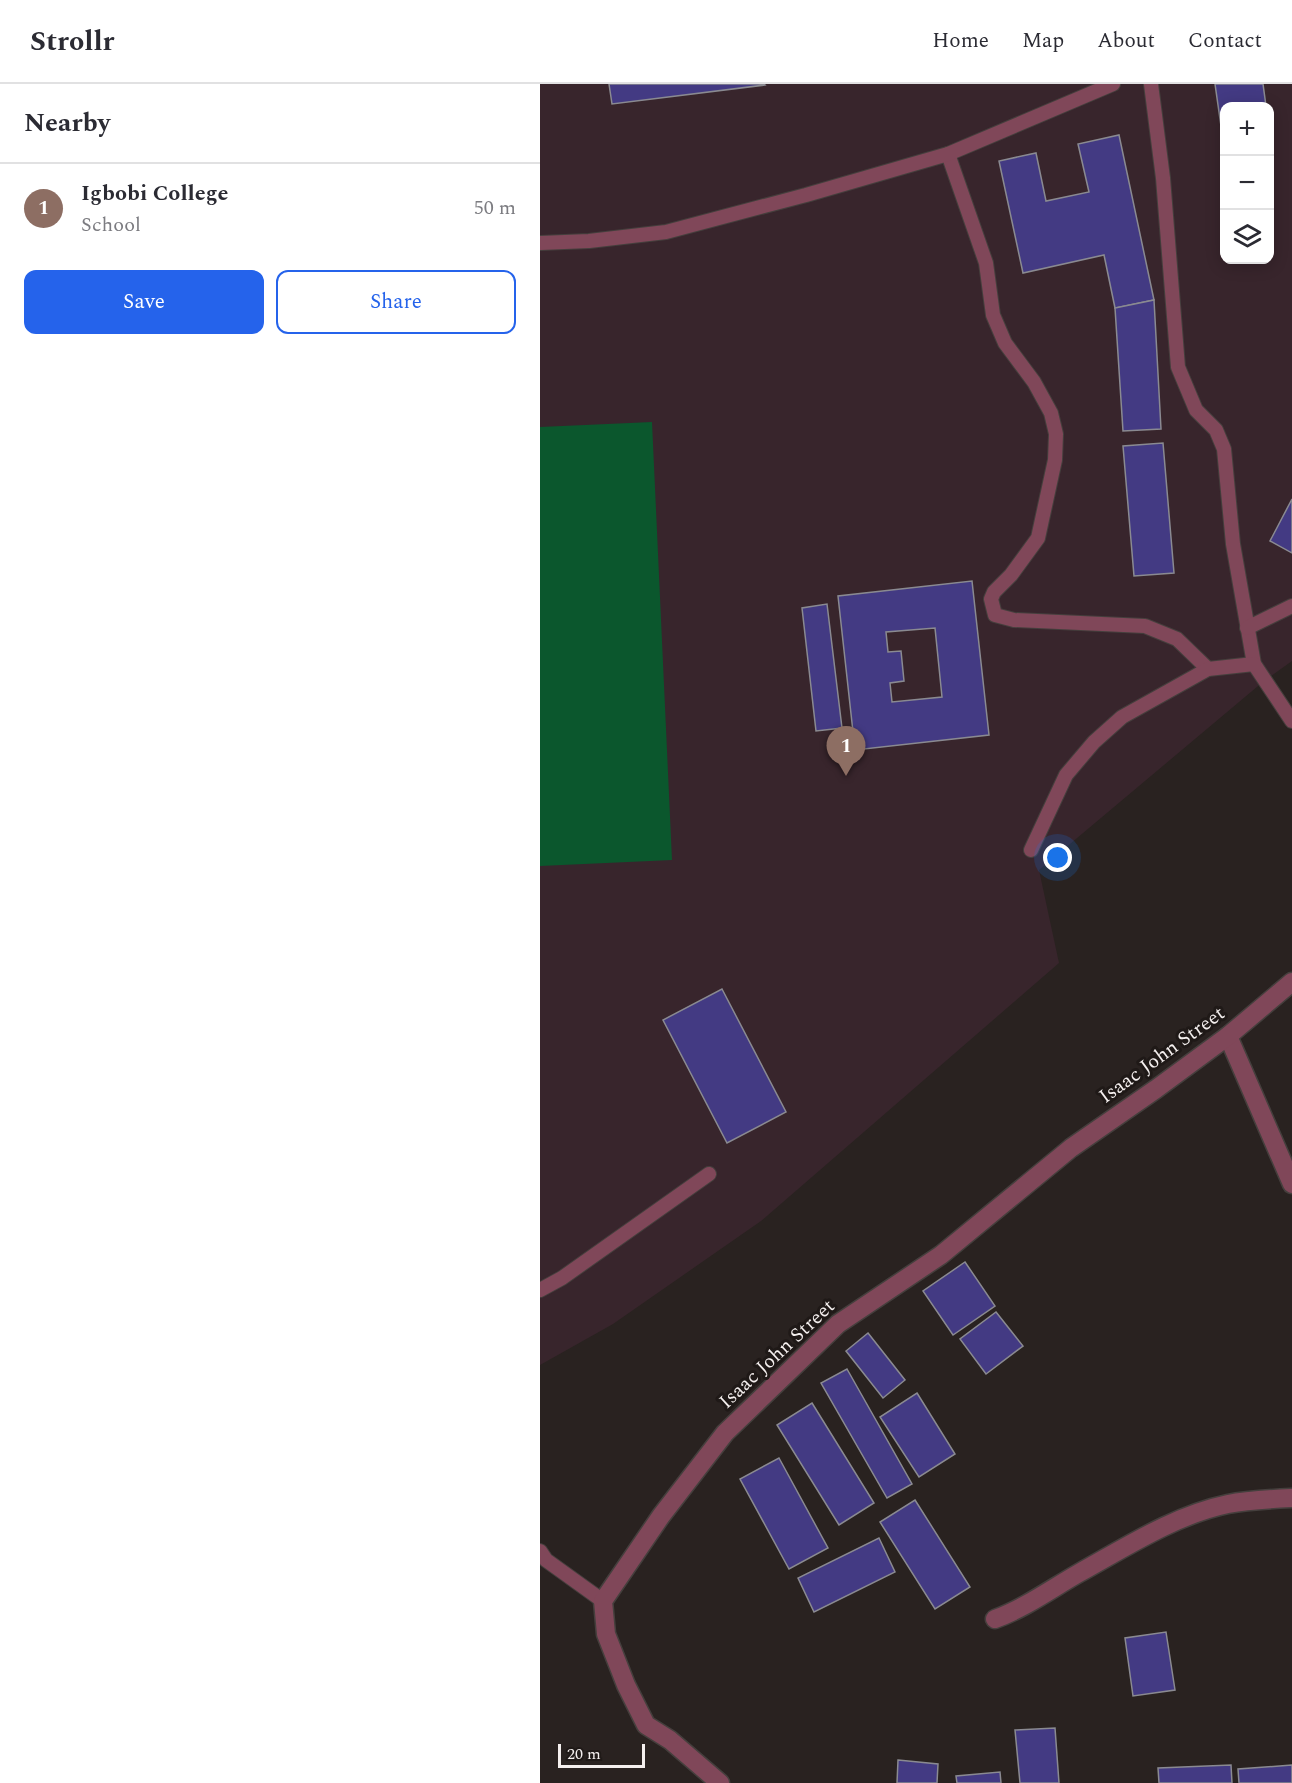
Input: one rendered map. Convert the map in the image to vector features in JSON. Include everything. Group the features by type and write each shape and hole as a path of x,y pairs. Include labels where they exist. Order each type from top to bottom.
{"street":[{"name":"Isaac John Street","path":"603,1601 661,1516 725,1433 838,1324 941,1255 1071,1148 1228,1036 1292,982"},
{"path":"1228,1036 1292,1184"},
{"path":"995,1619 1018,1610 1135,1543 1194,1514 1229,1504 1292,1498"},
{"path":"603,1601 606,1634 626,1685 646,1725 670,1740 720,1783"}],"lane":[{"path":"540,243 589,241 666,232 806,195 948,153 1113,84"},
{"path":"1151,84 1163,178 1179,367 1196,410 1216,430 1224,449 1233,544 1254,664 1292,721"},
{"path":"948,153 986,263 993,315 1005,343 1034,382 1051,413 1056,434 1055,460 1038,538 1011,575 994,592 991,599 995,615 1014,620 1145,626 1177,639 1208,669"},
{"path":"1247,628 1292,606"},
{"path":"1031,850 1066,775 1094,742 1122,717 1208,669 1254,664"},
{"path":"540,1290 562,1278 709,1174"},
{"path":"540,1551 546,1560 603,1601"}],"shaded area":[{"path":"540,84 1292,84 1292,661 1264,681 1039,870 1059,963 761,1221 613,1324 540,1365"}],"green space":[{"path":"652,422 672,860 540,866 540,427"}],"building":[{"path":"609,84 764,84 765,85 612,104"},
{"path":"1215,84 1263,84 1265,102 1220,102 1220,119"},
{"path":"1119,135 1154,300 1115,308 1104,255 1023,273 999,161 1036,153 1046,201 1089,192 1078,144"},
{"path":"1154,300 1161,429 1123,431 1115,308"},
{"path":"1163,443 1174,573 1134,576 1123,446"},
{"path":"1292,499 1292,553 1270,541"},
{"path":"972,581 989,735 855,750 838,596","holes":["935,628 942,697 892,702 890,683 904,681 901,651 888,652 886,632"]},
{"path":"827,604 842,728 816,731 802,608"},
{"path":"722,989 786,1112 727,1143 663,1020"},
{"path":"965,1262 995,1306 953,1335 923,1291"},
{"path":"996,1312 1023,1346 986,1374 960,1339"},
{"path":"868,1333 905,1380 883,1398 846,1351"},
{"path":"847,1369 912,1484 887,1498 821,1383"},
{"path":"917,1393 955,1454 919,1477 880,1417"},
{"path":"812,1403 874,1503 839,1525 777,1425"},
{"path":"779,1458 828,1548 789,1569 740,1479"},
{"path":"915,1500 970,1587 935,1609 880,1522"},
{"path":"879,1538 895,1572 814,1612 798,1578"},
{"path":"1166,1632 1175,1690 1133,1696 1125,1638"},
{"path":"1055,1728 1059,1783 1020,1783 1015,1730"},
{"path":"898,1760 938,1764 937,1783 897,1783"},
{"path":"1231,1765 1232,1783 1159,1783 1158,1768"},
{"path":"1292,1765 1292,1783 1239,1783 1238,1769"},
{"path":"1000,1772 1001,1783 957,1783 956,1776"}],"place":[{"name":"Igbobi College","path":"846,776"}]}
